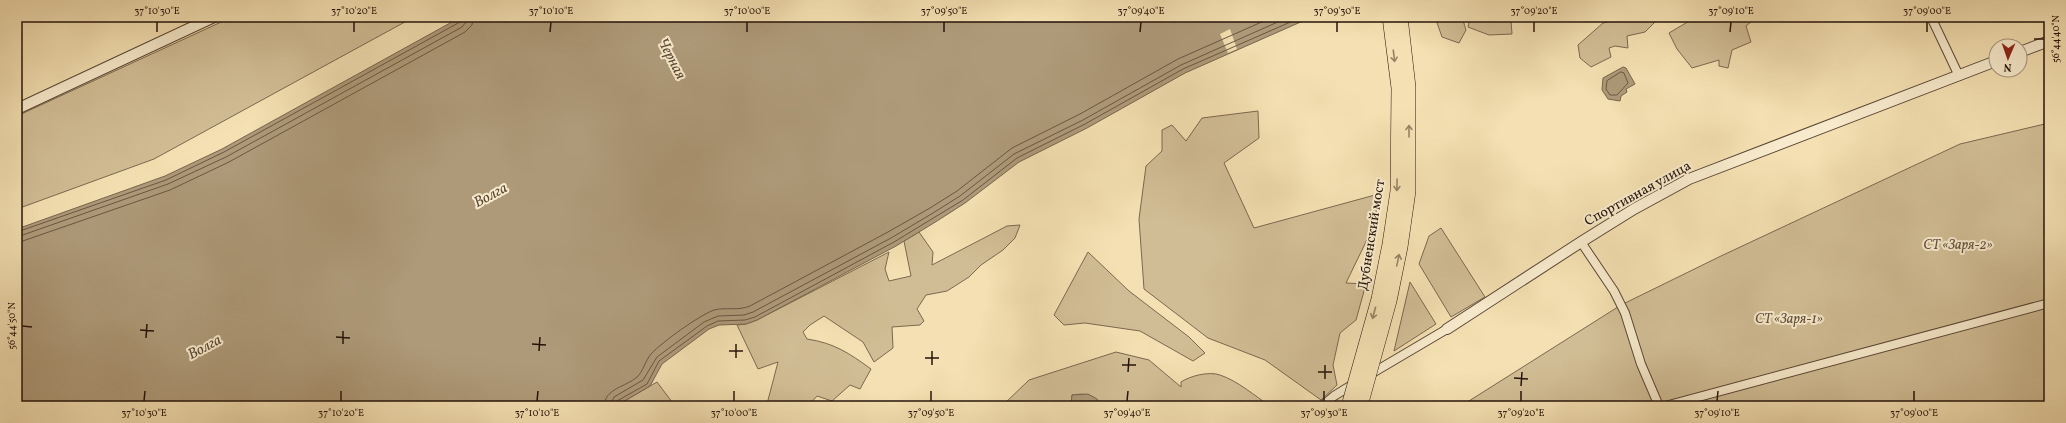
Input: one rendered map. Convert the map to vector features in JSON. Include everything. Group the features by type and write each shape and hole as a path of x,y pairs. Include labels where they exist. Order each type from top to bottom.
{"main road":[{"name":"Дубненский мост","path":"1348,406 1378,298 1390,244 1397,191 1398,88 1389,17"},
{"name":"Дубненский мост","path":"1361,406 1390,301 1401,247 1409,191 1409,87 1401,17"}],"street":[{"path":"17,108 214,17"},
{"path":"1931,17 1959,76"},
{"path":"2028,49 2049,41"},
{"name":"Спортивная улица","path":"1322,406 1334,396 1447,329 1634,209 1689,179 1988,64"},
{"path":"1581,242 1614,291 1625,313 1641,364 1659,406"},
{"path":"1665,406 2049,303"}],"green space":[{"path":"232,17 414,17 154,159 17,209 17,116"},
{"path":"1435,17 1462,17 1466,30 1459,43 1442,37"},
{"path":"1470,17 1513,17 1511,20 1512,34 1489,35 1468,27"},
{"path":"1626,17 1660,17 1645,32 1627,36 1628,48 1615,46 1609,48 1611,57 1591,67 1580,58 1578,45 1603,23"},
{"path":"1696,17 1751,17 1751,22 1746,26 1751,42 1732,50 1728,68 1719,66 1719,60 1692,68 1677,49 1669,33"},
{"path":"1258,111 1259,138 1224,163 1254,228 1375,195 1377,219 1346,283 1366,284 1356,320 1340,333 1333,365 1337,385 1321,400 1265,360 1208,338 1144,289 1139,219 1146,166 1162,151 1162,130 1172,125 1186,141 1202,118"},
{"path":"2049,123 2049,406 1461,406 1621,305 1721,256 1960,144"},
{"path":"1020,225 1015,238 1003,250 981,265 969,277 947,291 926,295 917,309 924,321 920,325 892,327 893,348 874,362 863,342 824,316 810,325 803,332 807,339 833,346 856,358 871,369 860,389 850,385 832,401 817,396 808,406 768,406 767,404 778,362 758,369 737,325 746,324 757,320 889,252 885,269 889,281 911,276 904,241 919,232 933,252 932,265 1007,226"},
{"path":"1441,228 1485,297 1451,317 1419,264 1429,236"},
{"path":"1088,252 1129,291 1189,337 1205,353 1193,361 1140,331 1085,323 1064,325 1054,315"},
{"path":"1410,282 1436,324 1394,351"},
{"path":"1116,352 1149,360 1181,387 1181,382 1194,376 1205,374 1220,375 1240,385 1270,406 1102,406 1096,399 1089,395 1081,394 1072,395 1071,406 1002,406 1029,380"},
{"path":"657,382 675,406 616,406"}],"water":[{"path":"461,17 1312,17 1185,73 1087,128 1019,162 965,203 896,246 757,320 746,324 719,325 709,329 662,364 650,386 616,406 17,406 17,229 165,176 222,149"},
{"path":"1623,67 1626,68 1635,84 1626,89 1627,92 1621,96 1620,101 1608,99 1602,90 1603,78"},
{"path":"1088,394 1097,399 1102,406 1071,406 1072,395"}],"pier":[{"path":"1230,29 1237,49 1228,53 1220,34"}],"water label":[{"name":"Черная","path":"671,59"},
{"name":"Волга","path":"491,196"},
{"name":"Волга","path":"205,348"}],"park label":[{"name":"СТ «Заря-2»","path":"1958,245"},
{"name":"СТ «Заря-1»","path":"1789,319"}]}
